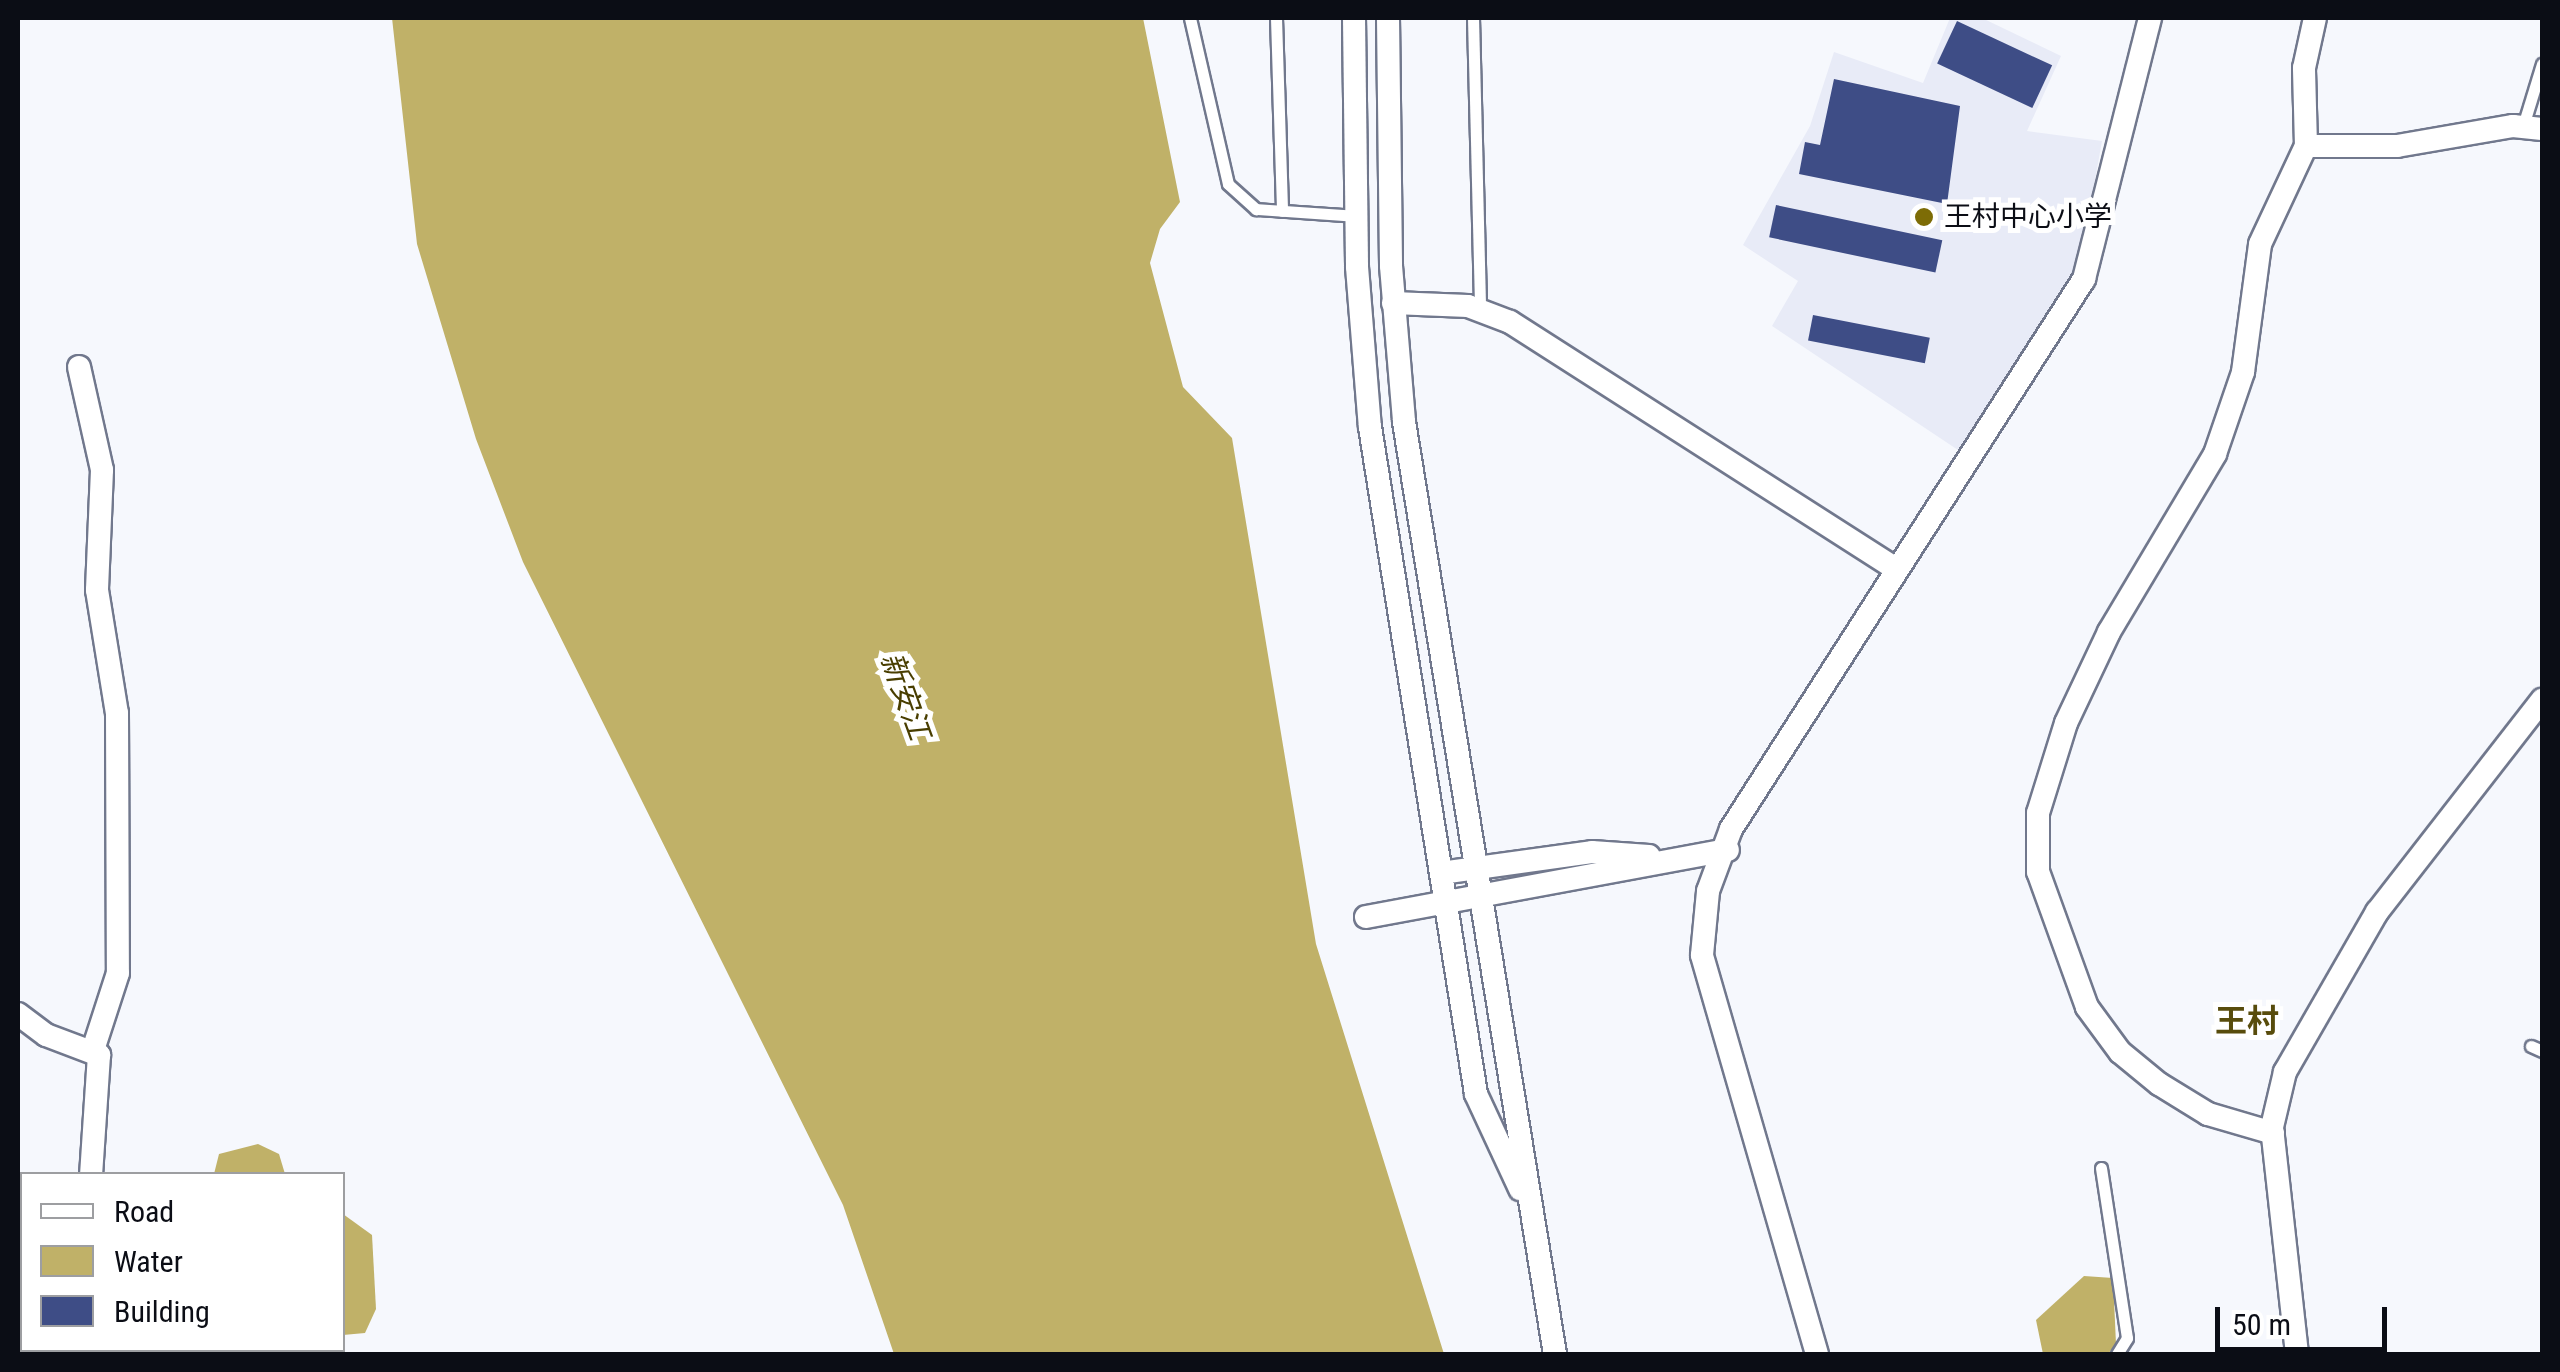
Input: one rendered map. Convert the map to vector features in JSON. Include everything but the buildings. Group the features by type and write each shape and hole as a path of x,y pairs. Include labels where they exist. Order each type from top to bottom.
{"street":[{"path":"1354,18 1356,216 1370,427 1476,1094 1534,1220"},
{"path":"1388,18 1393,303 1474,869 1555,1354"},
{"path":"1818,1354 1702,955 1723,855 1896,569 2084,279 2150,18"},
{"path":"2273,1133 2208,1114 2159,1084 2120,1052 2087,1007 2038,872 2038,812 2066,723 2109,632 2215,454 2243,372 2260,244 2306,146 2304,68 2315,18"},
{"path":"2306,146 2397,146 2533,128"},
{"path":"1393,303 1480,310 1896,569"},
{"path":"79,368 102,470 96,590 118,713 118,973 93,1050"},
{"path":"2297,1354 2273,1133 2294,1054 2377,912 2542,700"},
{"path":"1441,873 1592,852 1723,855"},
{"path":"1366,917 1723,855"},
{"path":"18,1014 46,1035 93,1050 101,1062 91,1172"}],"lane":[{"path":"1190,18 1221,173 1256,209 1356,216"},
{"path":"1276,18 1282,211"},
{"path":"1473,18 1480,310"},
{"path":"2533,128 2542,64"},
{"path":"2101,1168 2127,1338 2117,1354"}],"shaded area":[{"name":"王村中心小学","path":"1950,18 1982,18 2061,56 2027,131 2102,141 2078,275 1958,450 1772,326 1798,281 1743,245 1810,126 1834,52 1923,83"}],"water":[{"name":"新安江","path":"392,18 1143,18 1180,202 1160,229 1150,263 1183,387 1232,438 1316,944 1444,1354 894,1354 843,1205 523,562 476,439 417,244"},
{"path":"258,1144 279,1154 284,1172 214,1172 219,1154"},
{"path":"345,1215 372,1235 376,1309 365,1333 345,1335"},
{"path":"2084,1276 2113,1278 2116,1344 2108,1354 2043,1354 2036,1320"}],"place":[{"name":"王村中心小学","path":"1924,217"}],"district":[{"name":"王村","path":"2247,1021"}]}
